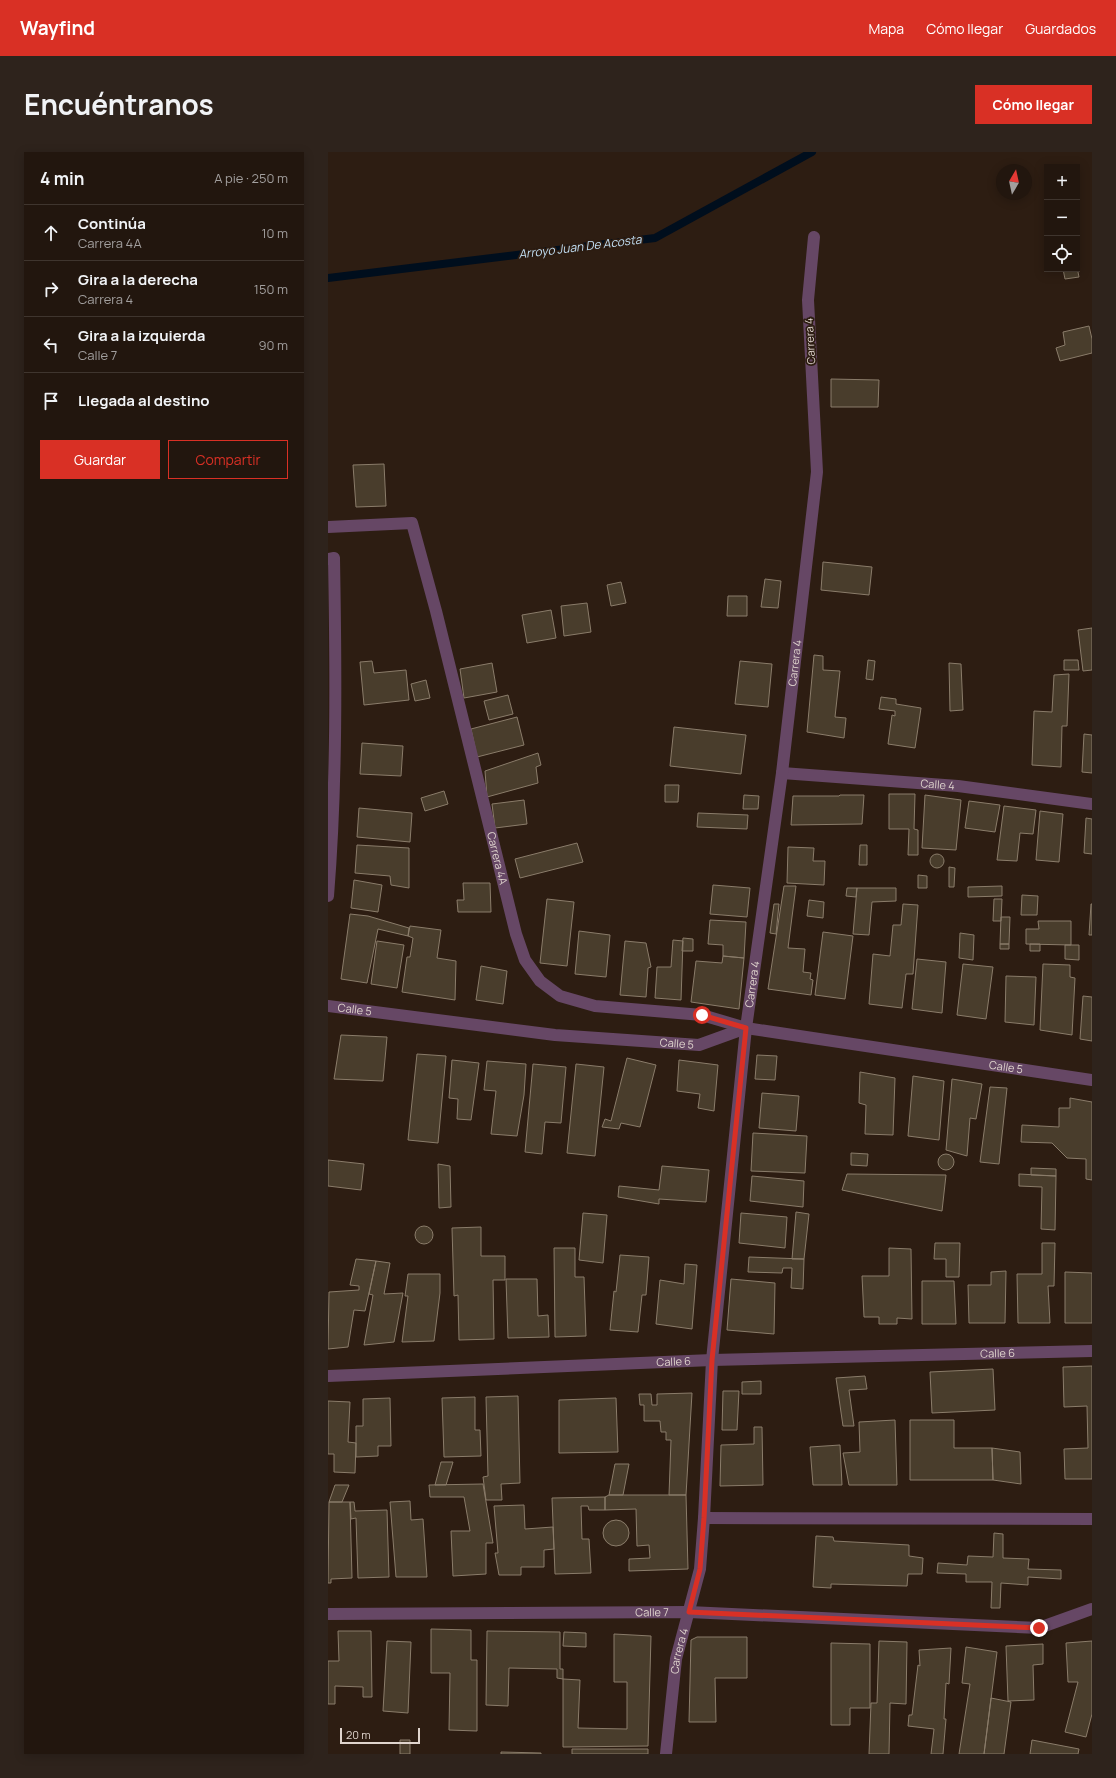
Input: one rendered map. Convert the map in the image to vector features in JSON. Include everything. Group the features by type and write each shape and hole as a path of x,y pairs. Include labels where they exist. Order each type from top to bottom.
{"street":[{"name":"Carrera 4","path":"666,1754 676,1659 700,1569 712,1360 746,1028 782,773 817,472 808,300 814,237"},
{"name":"Carrera 4A","path":"328,527 412,523 438,618 516,934 525,960 540,981 560,996 595,1006 702,1015 746,1028"},
{"path":"328,896 336,709 331,559"},
{"name":"Calle 4","path":"782,773 958,786 1092,804"},
{"name":"Calle 5","path":"328,1006 555,1035 699,1045 746,1028 1092,1080"},
{"name":"Calle 6","path":"328,1376 712,1360 1092,1351"},
{"path":"704,1518 1092,1519"},
{"name":"Calle 7","path":"328,1614 689,1612 1039,1628 1092,1609"}],"building":[{"path":"1064,272 1078,272 1079,277 1065,279"},
{"path":"1089,326 1092,339 1092,353 1060,361 1056,348 1065,345 1063,332"},
{"path":"831,379 879,380 878,407 831,407"},
{"path":"384,464 386,506 356,507 353,465"},
{"path":"823,562 872,567 869,595 821,590"},
{"path":"765,579 781,581 778,608 761,607"},
{"path":"621,582 626,603 611,606 607,585"},
{"path":"728,596 747,596 747,616 727,616"},
{"path":"587,603 591,632 564,636 561,606"},
{"path":"551,610 556,638 527,643 522,615"},
{"path":"1092,628 1092,670 1083,671 1078,630"},
{"path":"814,655 823,656 823,670 840,671 835,717 846,718 844,738 807,732"},
{"path":"868,660 875,661 873,680 866,679"},
{"path":"1064,660 1078,660 1079,670 1064,670"},
{"path":"372,661 374,673 406,670 409,700 364,705 360,662"},
{"path":"740,661 772,664 768,707 735,704"},
{"path":"492,663 497,692 464,698 460,669"},
{"path":"949,663 961,664 963,710 950,711"},
{"path":"1069,674 1067,726 1062,726 1061,767 1032,765 1034,711 1052,712 1054,675"},
{"path":"426,680 430,698 415,701 411,684"},
{"path":"508,695 513,714 489,720 484,701"},
{"path":"881,697 896,699 896,704 921,708 915,748 888,744 892,715 895,716 895,711 879,709"},
{"path":"517,717 524,745 477,757 471,729"},
{"path":"674,727 746,735 741,774 670,766"},
{"path":"1084,734 1092,735 1092,773 1082,772"},
{"path":"362,743 403,746 401,776 360,774"},
{"path":"538,753 541,765 536,767 538,783 487,797 485,771"},
{"path":"665,785 679,785 678,802 665,802"},
{"path":"444,791 448,804 425,811 421,798"},
{"path":"889,794 915,794 914,829 918,830 918,855 908,855 909,829 889,829"},
{"path":"744,795 759,796 758,809 743,809"},
{"path":"864,795 862,824 791,825 793,796"},
{"path":"925,795 961,800 956,850 922,848"},
{"path":"524,800 527,824 495,828 492,804"},
{"path":"969,801 1000,805 995,832 965,828"},
{"path":"1004,806 1036,810 1033,834 1020,833 1017,861 997,860"},
{"path":"359,808 412,813 410,842 357,837"},
{"path":"1040,811 1063,814 1059,862 1036,860"},
{"path":"698,813 748,815 747,829 697,827"},
{"path":"1086,818 1092,819 1092,854 1084,853"},
{"path":"577,843 583,862 520,878 515,859"},
{"path":"357,845 409,848 409,888 391,885 390,876 355,873"},
{"path":"860,845 867,845 867,865 859,865"},
{"path":"788,847 814,848 813,861 825,861 824,885 787,883"},
{"path":"937,854 942,856 944,861 942,866 937,868 932,866 930,861 932,856"},
{"path":"949,867 955,868 954,887 949,887"},
{"path":"918,875 927,876 927,888 918,888"},
{"path":"354,880 382,885 378,912 351,908"},
{"path":"463,883 490,883 491,912 458,912 457,900 464,900"},
{"path":"713,885 750,888 747,917 710,914"},
{"path":"784,886 796,886 788,948 805,949 803,972 811,973 810,979 813,980 811,995 768,989"},
{"path":"1002,886 1002,896 968,897 968,887"},
{"path":"847,888 857,888 856,897 846,896"},
{"path":"857,888 896,888 896,901 872,902 869,935 853,934"},
{"path":"1022,895 1038,896 1037,915 1021,915"},
{"path":"547,899 574,902 567,966 540,963"},
{"path":"994,899 1002,899 1001,921 993,921"},
{"path":"809,900 824,902 823,918 807,916"},
{"path":"774,904 779,904 776,934 770,933"},
{"path":"903,904 918,905 913,974 906,974 902,1008 869,1004 873,954 890,956 893,925 901,925"},
{"path":"1091,904 1092,935 1089,935"},
{"path":"350,914 368,916 409,928 408,936 378,929 367,983 341,979"},
{"path":"1001,917 1010,917 1009,944 1000,944"},
{"path":"710,920 746,922 744,958 723,956 723,945 708,944"},
{"path":"1038,921 1071,921 1071,945 1026,944 1026,929 1039,929"},
{"path":"410,926 441,930 437,958 456,961 455,1000 402,992 407,957 410,957 413,938 408,936"},
{"path":"579,931 610,935 606,977 575,974"},
{"path":"823,932 853,936 845,999 815,995"},
{"path":"960,933 974,935 973,960 959,958"},
{"path":"683,938 693,939 693,951 682,951"},
{"path":"673,940 683,941 681,1000 655,998 657,967 671,967"},
{"path":"377,941 404,945 397,988 371,984"},
{"path":"625,941 646,943 651,967 648,968 646,997 620,995"},
{"path":"1000,944 1009,944 1009,949 1000,949"},
{"path":"1030,944 1040,944 1040,951 1030,951"},
{"path":"1065,945 1079,945 1079,960 1065,959"},
{"path":"723,956 744,958 739,1009 691,1002 696,961 722,963"},
{"path":"917,959 946,962 942,1013 912,1009"},
{"path":"963,964 993,967 986,1019 957,1015"},
{"path":"1043,964 1070,965 1070,977 1075,978 1072,1035 1040,1030"},
{"path":"481,966 507,971 503,1004 476,1000"},
{"path":"1006,976 1036,977 1034,1025 1005,1022"},
{"path":"1083,996 1092,997 1092,1041 1080,1039"},
{"path":"341,1035 387,1037 383,1081 334,1079"},
{"path":"417,1054 446,1056 438,1143 408,1140"},
{"path":"757,1055 777,1056 775,1080 755,1079"},
{"path":"627,1058 656,1065 640,1127 621,1123 619,1129 602,1127 605,1119 611,1121"},
{"path":"452,1060 479,1063 471,1120 457,1119 458,1099 449,1098"},
{"path":"679,1060 718,1065 714,1111 698,1108 700,1094 677,1091"},
{"path":"487,1061 526,1064 524,1095 517,1136 491,1134 496,1091 484,1090"},
{"path":"533,1064 566,1067 561,1123 545,1122 542,1154 525,1152"},
{"path":"576,1064 604,1067 595,1156 567,1153"},
{"path":"860,1072 895,1078 893,1135 865,1134 866,1105 859,1103"},
{"path":"913,1076 944,1081 939,1140 908,1136"},
{"path":"952,1079 982,1084 976,1119 970,1118 967,1156 946,1150"},
{"path":"990,1087 1007,1088 999,1164 980,1162"},
{"path":"762,1093 799,1096 796,1131 759,1128"},
{"path":"1070,1098 1092,1102 1092,1180 1086,1179 1086,1159 1067,1158 1052,1143 1021,1142 1022,1125 1059,1127 1059,1108 1070,1108"},
{"path":"753,1133 807,1136 805,1173 751,1171"},
{"path":"851,1153 868,1154 867,1166 851,1165"},
{"path":"943,1154 949,1154 954,1159 952,1168 949,1170 943,1170 938,1165 938,1159"},
{"path":"328,1160 364,1164 361,1190 328,1186"},
{"path":"438,1164 450,1166 451,1207 439,1208"},
{"path":"662,1166 709,1170 706,1202 659,1199 659,1204 618,1197 619,1186 659,1190"},
{"path":"1031,1168 1056,1169 1056,1176 1031,1175"},
{"path":"847,1174 946,1175 942,1211 842,1190"},
{"path":"1019,1174 1056,1176 1055,1230 1041,1229 1042,1187 1019,1186"},
{"path":"752,1176 804,1181 803,1207 750,1201"},
{"path":"796,1212 809,1214 804,1259 792,1259"},
{"path":"583,1213 607,1215 603,1263 579,1260"},
{"path":"741,1213 787,1217 785,1248 739,1243"},
{"path":"420,1226 428,1226 433,1231 431,1242 428,1244 420,1244 415,1239 415,1231"},
{"path":"481,1227 481,1256 505,1256 505,1280 493,1280 494,1339 459,1340 458,1295 454,1296 452,1228"},
{"path":"935,1243 960,1243 959,1277 946,1277 946,1259 934,1259"},
{"path":"1042,1243 1055,1243 1054,1286 1048,1286 1050,1323 1018,1323 1017,1274 1042,1274"},
{"path":"554,1248 575,1248 575,1277 584,1277 586,1336 555,1337"},
{"path":"889,1248 911,1249 912,1319 897,1318 897,1324 879,1324 879,1317 864,1317 862,1276 889,1276"},
{"path":"620,1255 649,1257 646,1295 642,1295 638,1332 610,1330"},
{"path":"749,1257 804,1259 803,1289 791,1288 792,1268 783,1268 782,1273 748,1272"},
{"path":"356,1259 376,1261 365,1311 354,1310 348,1347 328,1349 329,1292 359,1290 359,1286 350,1285"},
{"path":"376,1261 390,1263 384,1294 403,1293 394,1342 364,1345 373,1295 369,1294"},
{"path":"685,1264 697,1265 692,1329 656,1324 660,1280 684,1284"},
{"path":"1006,1271 1005,1323 969,1323 968,1285 991,1285 991,1272"},
{"path":"1065,1272 1092,1273 1092,1323 1065,1323"},
{"path":"408,1274 440,1274 440,1293 434,1341 402,1342 408,1296 405,1296"},
{"path":"506,1279 537,1279 538,1316 548,1315 549,1337 508,1338"},
{"path":"731,1279 775,1283 774,1334 727,1330"},
{"path":"922,1281 954,1281 956,1324 922,1324"},
{"path":"1092,1366 1092,1479 1065,1479 1064,1449 1088,1448 1087,1406 1064,1407 1063,1367"},
{"path":"993,1369 995,1410 932,1413 930,1372"},
{"path":"865,1376 867,1389 849,1390 854,1426 843,1426 836,1378"},
{"path":"761,1381 761,1394 742,1394 742,1382"},
{"path":"723,1391 739,1391 737,1430 722,1430"},
{"path":"692,1393 686,1495 669,1495 671,1440 666,1440 666,1432 661,1432 660,1421 644,1421 644,1405 640,1405 639,1394 651,1394 652,1405 657,1405 657,1394"},
{"path":"518,1396 520,1483 501,1484 502,1500 486,1500 483,1477 488,1476 486,1397"},
{"path":"475,1397 475,1430 480,1430 481,1456 444,1457 442,1398"},
{"path":"390,1398 391,1446 378,1446 378,1456 356,1457 356,1426 363,1426 363,1399"},
{"path":"616,1398 618,1452 559,1453 559,1400"},
{"path":"328,1401 350,1402 348,1442 356,1443 355,1473 334,1472 334,1454 328,1454"},
{"path":"895,1420 897,1485 849,1485 843,1453 860,1452 859,1422"},
{"path":"910,1420 954,1420 954,1448 992,1448 993,1480 910,1480"},
{"path":"754,1427 762,1427 763,1485 720,1486 721,1445 754,1444"},
{"path":"840,1445 842,1485 813,1485 810,1447"},
{"path":"992,1448 1020,1452 1021,1484 993,1480"},
{"path":"441,1462 453,1462 446,1485 435,1485"},
{"path":"615,1464 629,1464 623,1495 609,1495"},
{"path":"483,1484 493,1543 486,1543 486,1574 453,1576 451,1531 470,1531 464,1497 430,1497 429,1485"},
{"path":"335,1485 349,1485 342,1502 329,1502"},
{"path":"609,1495 686,1495 688,1569 629,1571 629,1559 650,1558 649,1545 637,1546 636,1509 605,1510 605,1497"},
{"path":"605,1497 605,1510 589,1510 588,1506 581,1506 582,1539 589,1539 591,1573 555,1574 552,1498"},
{"path":"410,1501 411,1520 423,1519 427,1577 396,1577 390,1502"},
{"path":"329,1502 350,1502 352,1578 331,1579 331,1583 328,1583"},
{"path":"350,1502 354,1502 355,1511 387,1510 389,1577 358,1578 356,1518 351,1519"},
{"path":"524,1505 525,1529 553,1527 554,1549 544,1550 544,1567 521,1567 521,1575 499,1575 495,1553 498,1553 494,1506"},
{"path":"616,1520 625,1524 629,1533 625,1542 616,1546 607,1542 603,1533 607,1524"},
{"path":"994,1533 1003,1534 1003,1558 1029,1559 1028,1569 1061,1570 1061,1579 1028,1577 1028,1585 1001,1583 1000,1608 991,1608 992,1582 966,1582 966,1574 937,1573 938,1563 967,1565 968,1556 993,1557"},
{"path":"816,1536 833,1537 834,1541 909,1545 909,1556 923,1558 922,1574 908,1574 907,1586 831,1584 831,1588 813,1587"},
{"path":"431,1629 471,1630 471,1660 477,1660 477,1731 449,1730 450,1673 431,1673"},
{"path":"338,1631 371,1631 372,1697 363,1697 363,1687 335,1686 335,1704 328,1704 328,1661 339,1661"},
{"path":"487,1631 560,1632 560,1669 563,1669 563,1679 557,1678 557,1669 509,1668 508,1706 486,1705"},
{"path":"564,1632 586,1633 586,1647 563,1646"},
{"path":"614,1634 651,1636 648,1746 563,1747 563,1679 580,1680 578,1728 627,1729 627,1682 614,1682"},
{"path":"697,1637 747,1637 747,1678 715,1678 716,1722 689,1722 691,1640"},
{"path":"387,1641 411,1642 408,1713 383,1711"},
{"path":"879,1641 907,1642 906,1704 890,1703 889,1754 869,1754 871,1703 877,1703"},
{"path":"1092,1641 1092,1714 1086,1737 1065,1732 1078,1682 1068,1682 1066,1643"},
{"path":"831,1643 870,1644 870,1708 850,1708 850,1725 831,1725"},
{"path":"1043,1644 1043,1664 1033,1665 1034,1700 1008,1701 1006,1646"},
{"path":"966,1647 997,1652 984,1754 959,1754 970,1684 962,1683"},
{"path":"951,1648 949,1684 946,1683 944,1719 946,1719 943,1754 931,1754 934,1729 908,1726 909,1715 912,1715 918,1665 920,1666 919,1650"},
{"path":"991,1698 1011,1702 1004,1754 984,1754"},
{"path":"400,1740 410,1740 410,1754 400,1754"},
{"path":"1032,1740 1079,1749 1078,1754 1030,1754"},
{"path":"572,1749 648,1749 648,1754 572,1754"},
{"path":"501,1752 541,1753 541,1754 501,1754"}],"waterway":[{"name":"Arroyo Juan De Acosta","path":"328,278 655,238 812,152"}],"route":[{"path":"702,1015 746,1028 712,1360 700,1569 689,1612 1039,1628"}]}
